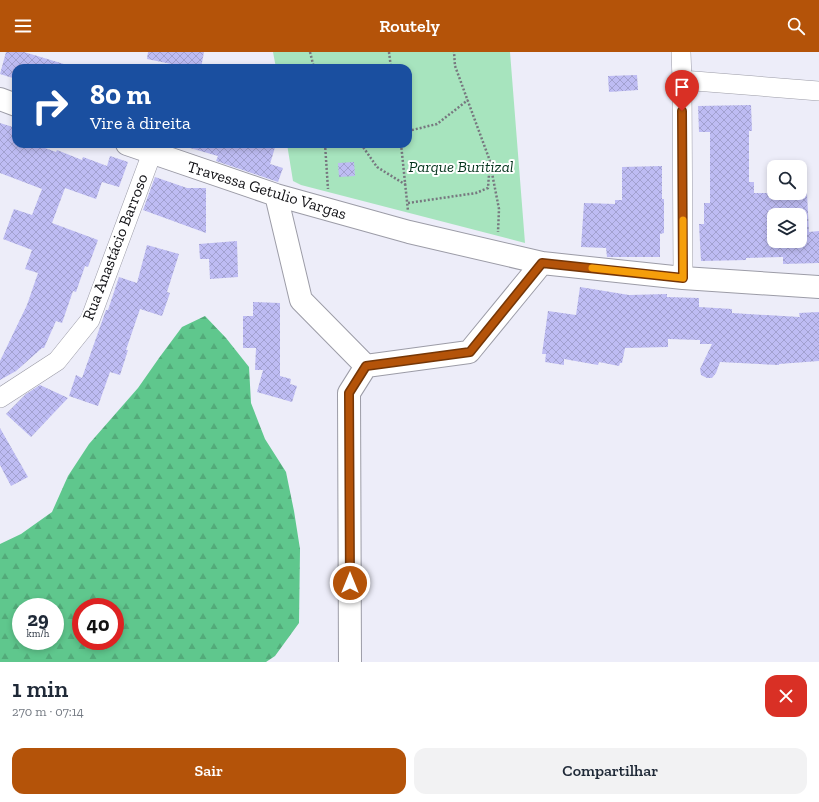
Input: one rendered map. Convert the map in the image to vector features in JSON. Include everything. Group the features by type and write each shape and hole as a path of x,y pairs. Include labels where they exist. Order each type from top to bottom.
{"street":[{"path":"681,52 683,278"},
{"path":"682,80 819,91"},
{"path":"0,99 12,104"},
{"name":"Travessa Getulio Vargas","path":"138,148 276,195 409,232 542,263 683,278 819,287"},
{"name":"Rua Anastácio Barroso","path":"0,398 57,361 90,320 152,153"},
{"path":"276,195 301,300 366,366"},
{"path":"366,366 470,352 542,263"},
{"path":"350,662 349,393 366,366"}],"path":[{"path":"310,52 313,64"},
{"path":"389,52 390,64"},
{"path":"454,52 455,66 490,161 499,209 498,253"},
{"path":"412,130 437,124 468,100"},
{"path":"325,148 329,210"},
{"path":"365,148 377,167 406,185"},
{"path":"401,148 408,203 409,232"},
{"path":"408,203 476,193 488,188 490,161"}],"green space":[{"name":"Parque Buritizal","path":"273,52 510,52 525,243 301,185 293,181 288,148 412,148 412,64 275,64"},
{"path":"205,316 226,338 249,367 251,403 265,439 286,472 294,511 300,549 299,623 275,656 266,662 0,662 0,544 21,534 52,512 68,476 89,444 138,388 182,327"}],"building":[{"path":"6,52 24,52 64,64 12,64 12,78 0,74"},
{"path":"148,52 204,52 202,64 171,64 147,59"},
{"path":"637,75 638,90 609,92 608,76"},
{"path":"751,105 752,131 749,131 749,182 754,182 754,193 767,193 767,200 807,200 807,193 809,232 819,231 819,263 783,264 783,257 701,261 699,224 704,224 704,203 710,203 710,132 699,132 698,106"},
{"path":"0,123 12,127 12,148 45,148 56,152 57,150 82,160 83,157 107,166 110,156 128,162 119,187 102,182 96,199 65,188 52,223 98,240 88,267 85,266 76,292 73,291 62,323 56,321 44,348 42,348 16,371 0,380 0,361 27,305 38,273 25,269 32,250 3,239 14,209 32,215 42,189 0,173"},
{"path":"190,148 275,148 270,164 283,168 278,182 216,161 218,156"},
{"path":"354,162 355,176 339,177 338,163"},
{"path":"662,166 664,233 660,234 660,257 607,257 606,248 581,247 584,203 615,204 615,200 622,200 622,167"},
{"path":"155,177 187,188 206,188 206,233 143,210"},
{"path":"237,241 238,277 210,279 209,259 200,259 199,244"},
{"path":"147,245 179,254 167,292 170,293 162,316 140,309 126,350 128,350 120,375 110,372 98,406 69,396 76,375 82,378 119,277 137,283"},
{"path":"580,287 629,295 667,294 667,297 699,298 699,307 732,309 732,313 800,317 799,313 819,312 819,361 779,365 720,362 716,373 712,378 707,378 701,375 700,369 712,344 700,344 700,340 668,339 668,347 625,348 622,363 620,363 619,366 599,362 598,365 564,359 564,365 545,362 546,354 542,354 548,311 576,315"},
{"path":"253,302 280,303 280,376 291,379 290,384 297,386 292,402 257,392 263,370 255,370 256,348 243,348 243,316 253,316"},
{"path":"40,385 68,398 31,437 6,414 26,394"},
{"path":"0,428 28,477 11,486 0,465"}],"slow traffic":[{"path":"592,268 683,278 683,220"}],"route":[{"path":"350,583 349,393 366,366 470,352 542,263 683,278 682,111"}]}
